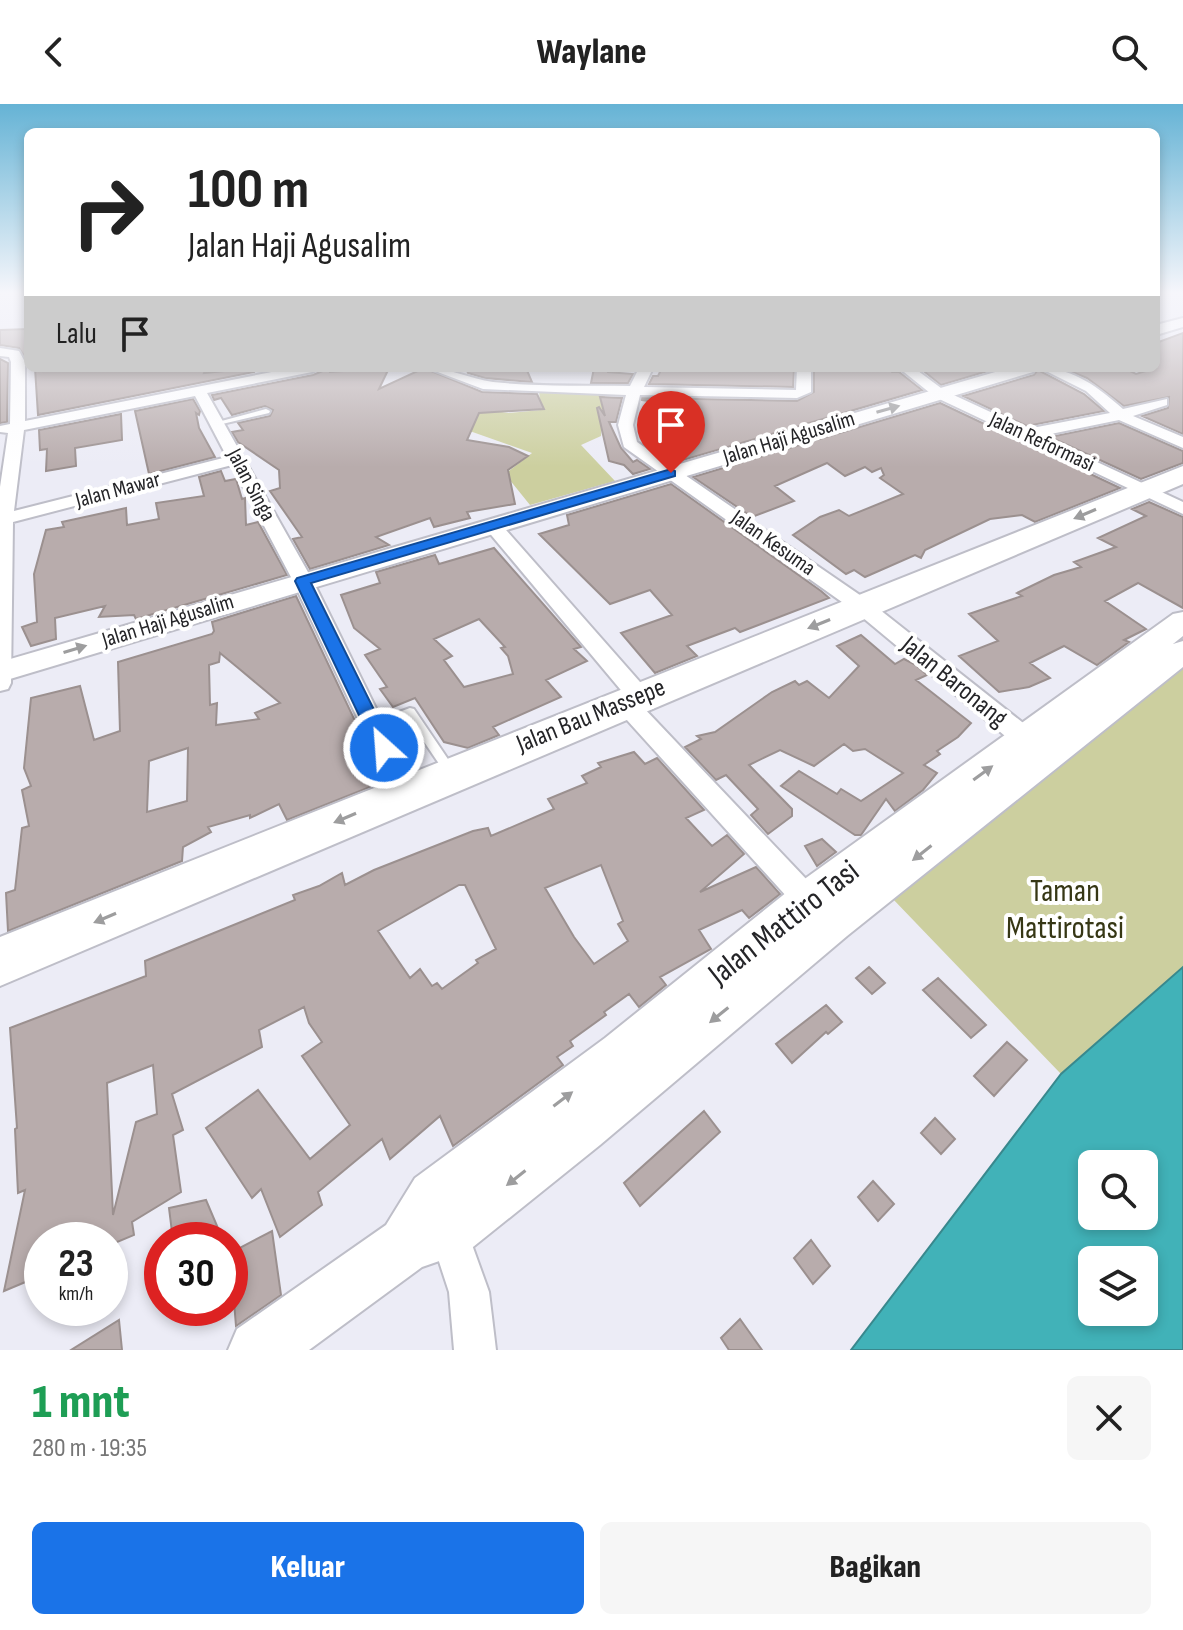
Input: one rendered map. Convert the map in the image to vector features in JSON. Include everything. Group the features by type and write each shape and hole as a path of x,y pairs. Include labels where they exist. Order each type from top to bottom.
{"highway":[{"name":"Jalan Bau Massepe","path":"0,962 1183,474"}],"main road":[{"name":"Jalan Mattiro Tasi","path":"1037,748 1183,621"},
{"name":"Jalan Mattiro Tasi","path":"258,1350 427,1238 416,1223 434,1197 1037,748 1183,651"}],"street":[{"path":"0,683 2,520 18,362 5,352"},
{"path":"9,428 202,384 284,372"},
{"path":"460,372 493,387 633,393 800,393 804,392 804,372"},
{"name":"Jalan Kesuma","path":"644,372 633,393 627,417 627,440 644,456 863,607"},
{"name":"Jalan Reformasi","path":"911,372 940,394 1183,509"},
{"name":"Jalan Haji Agusalim","path":"0,672 1012,372"},
{"path":"1056,372 1091,388 1122,416 1183,443"},
{"name":"Jalan Singa","path":"202,384 218,423 303,581 405,793"},
{"path":"1025,434 1122,416 1162,402"},
{"name":"Jalan Mawar","path":"2,520 237,459"},
{"path":"493,526 632,700 819,912"},
{"name":"Jalan Baronang","path":"863,607 1037,748"},
{"path":"427,1238 469,1292 475,1350"}],"lane":[{"path":"218,423 266,411"},
{"path":"373,726 410,712 452,774"}],"green space":[{"path":"539,391 605,393 601,436 581,445 615,481 530,505 505,474 532,453 464,429 457,406 509,413 541,410"},
{"name":"Taman Mattirotasi","path":"1183,667 1183,967 1061,1074 891,897"}],"water":[{"path":"1183,967 1183,1350 851,1350 1061,1074"}],"building":[{"path":"1160,350 1183,350 1183,434 1142,416 1168,408 1169,397 1124,406 1087,378 1072,372 1160,372"},
{"path":"0,359 8,363 7,422 0,423"},
{"path":"35,372 254,372 38,415"},
{"path":"320,372 387,372 379,389 415,372 434,372 482,392 537,394 544,409 479,413 467,440 509,447 528,456 508,470 515,504 467,512 470,518 434,527 430,518 376,537 389,545 310,569 293,539 302,537 270,491 280,488 279,470 238,442 232,432 243,430 238,423 270,416 273,410 265,406 232,415 221,398 214,400 212,395"},
{"path":"528,372 532,382 485,378 468,373"},
{"path":"593,372 633,374 628,383 591,383"},
{"path":"660,372 794,372 793,387 649,384 653,376 658,376"},
{"path":"814,372 899,372 922,390 673,463 657,452 657,402 642,400 797,401 814,392"},
{"path":"925,372 985,372 941,385"},
{"path":"1042,372 1084,394 1104,411 1027,426 963,396"},
{"path":"600,397 622,398 616,422 609,422 621,448 633,462 637,460 650,469 633,474 624,465 609,461 597,408 605,416"},
{"path":"193,399 200,411 199,415 196,413 199,428 215,457 149,474 135,411"},
{"path":"940,403 1120,488 1035,522 1022,515 990,519 925,550 921,558 915,555 865,577 854,570 846,574 793,535 820,517 839,510 849,516 903,494 880,478 884,475 881,468 872,472 865,467 845,476 827,463 775,486 794,501 752,517 693,477"},
{"path":"121,414 122,440 75,448 76,466 46,471 47,449 40,450 39,430"},
{"path":"1119,423 1183,451 1183,463 1141,479 1050,437"},
{"path":"221,471 225,481 236,479 242,499 245,498 246,525 258,522 287,575 136,619 134,615 99,617 105,606 55,618 56,639 31,646 22,627 37,622 34,574 46,530 64,527 62,522 126,508 127,525 159,519 156,503 204,496 199,477"},
{"path":"671,484 829,598 740,632 735,628 687,646 697,656 655,673 621,633 672,615 650,590 610,604 539,534 569,525 567,515"},
{"path":"1149,502 1183,517 1183,608 1138,583 1105,601 1146,629 1124,640 1129,642 1097,665 1064,646 1030,663 1050,678 1029,687 999,692 959,656 998,641 969,614 1022,596 1017,593 1054,575 1081,567 1074,562 1116,547 1098,538 1146,516 1132,509"},
{"path":"494,548 581,647 574,649 587,661 546,680 561,697 493,727 499,735 468,748 444,742 415,698 393,707 380,689 387,687 365,655 380,649 354,628 341,595 380,583 376,572 435,555 439,564","holes":["479,619 505,647 501,648 508,656 513,674 464,687 444,660 452,656 434,639"]},
{"path":"296,596 364,740 350,746 370,787 287,820 279,804 250,818 250,815 208,827 211,832 183,847 182,861 8,931 6,893 15,890 22,828 29,826 22,790 31,786 24,768 31,698 80,686 94,740 120,731 118,662 212,634 212,622","holes":["220,653 237,667 280,703 255,713 259,719 216,725 217,703 210,705 209,665 219,662","188,748 187,801 147,812 149,761"]},
{"path":"861,635 895,664 904,659 916,665 927,675 916,680 971,723 958,737 937,751 940,754 924,765 937,773 923,790 895,811 886,799 861,835 855,835 781,786 799,771 837,794 841,789 861,801 903,773 865,749 853,751 844,744 814,766 780,750 749,765 792,809 792,816 768,834 751,815 758,809 726,775 716,780 685,747 701,739 697,736 715,732 772,692 795,681 799,685 807,681 829,698 859,666 837,646"},
{"path":"634,752 645,764 657,758 704,810 686,818 712,846 727,835 744,854 700,892 756,867 780,894 749,918 742,910 699,930 711,949 660,977 666,985 639,1007 629,994 604,1012 606,1015 570,1041 573,1046 557,1057 563,1065 453,1146 440,1116 390,1159 382,1139 318,1192 322,1205 280,1237 261,1189 252,1198 206,1128 258,1090 310,1159 350,1125 302,1056 322,1042 309,1023 304,1007 259,1030 262,1047 172,1094 183,1130 173,1135 181,1192 132,1222 134,1235 128,1238 128,1222 24,1222 24,1283 4,1291 25,1190 18,1193 10,1028 146,976 145,961 295,900 293,895 319,886 342,873 345,885 374,870 473,831 488,828 491,836 554,809 548,799 587,783 582,776 601,767 598,763","holes":["601,865 623,921 618,924 628,941 594,964 545,888","459,885 465,885 496,949 476,960 478,963 442,989 437,983 432,986 420,969 410,978 378,931","153,1065 157,1114 136,1122 113,1215 107,1083"]},
{"path":"822,839 836,852 817,866 805,846"},
{"path":"869,967 885,983 872,994 856,978"},
{"path":"938,978 986,1025 971,1038 923,990"},
{"path":"826,1005 842,1022 828,1034 826,1032 792,1063 776,1044"},
{"path":"1007,1042 1027,1060 994,1096 974,1076"},
{"path":"704,1111 720,1132 640,1206 624,1183"},
{"path":"935,1118 955,1139 941,1154 921,1133"},
{"path":"873,1181 894,1204 878,1221 858,1197"},
{"path":"206,1200 215,1222 171,1222 169,1208"},
{"path":"272,1231 281,1295 248,1318 248,1244"},
{"path":"811,1240 830,1266 813,1284 794,1258"},
{"path":"740,1319 762,1350 729,1350 721,1338"},
{"path":"109,1326 120,1326 122,1350 71,1350"}],"route":[{"path":"384,748 303,581 671,473"}]}
